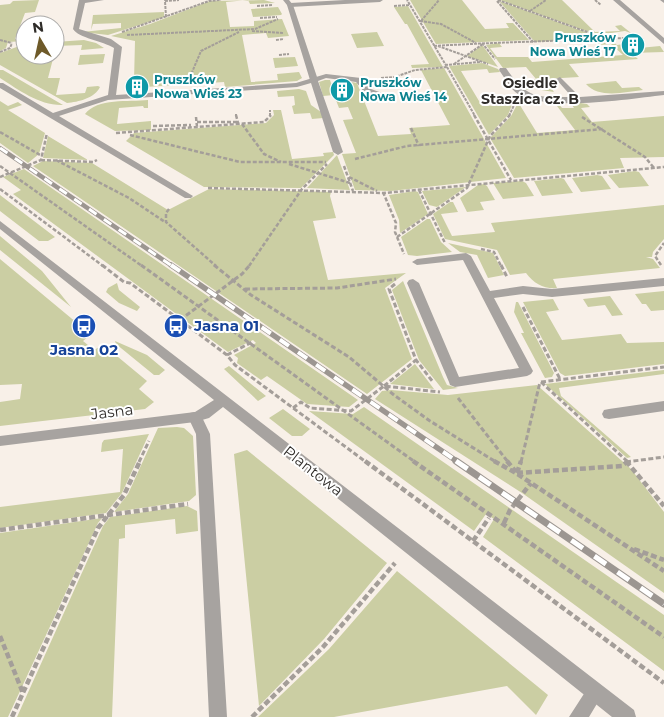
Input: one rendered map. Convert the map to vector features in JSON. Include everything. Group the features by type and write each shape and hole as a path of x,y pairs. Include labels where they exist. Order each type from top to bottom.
{"street":[{"path":"101,0 82,0 76,28 78,32 108,41 118,47 112,97"},
{"path":"340,157 288,3 380,0"},
{"path":"616,0 664,42"},
{"path":"652,30 664,29"},
{"path":"503,70 520,92 542,98 578,100 664,94"},
{"path":"52,116 112,97 297,85 326,76 358,80 368,91 392,98"},
{"path":"560,79 578,100"},
{"path":"0,85 188,196"},
{"name":"Plantowa","path":"0,224 627,717"},
{"path":"405,279 455,382 527,371 466,256 417,262"},
{"path":"487,294 523,290 546,294 664,282"},
{"name":"Jasna","path":"0,441 194,417 206,413 224,400"},
{"path":"609,414 664,406"},
{"path":"194,417 203,434 218,717"},
{"path":"578,717 595,692"}],"path":[{"path":"166,17 165,1 179,0"},
{"path":"122,32 209,1 221,0"},
{"path":"407,0 511,180"},
{"path":"420,22 439,0"},
{"path":"497,0 606,38"},
{"path":"497,0 534,43"},
{"path":"529,11 546,0"},
{"path":"257,6 273,5"},
{"path":"174,93 174,85 190,77 201,51 226,37 244,30 264,26 280,17 260,18"},
{"path":"420,22 441,24 476,43"},
{"path":"119,34 244,30 285,33"},
{"path":"434,46 509,41 534,43 626,38"},
{"path":"0,41 12,43 10,48 0,52"},
{"path":"453,64 482,43"},
{"path":"482,43 503,70"},
{"path":"434,46 503,70"},
{"path":"358,80 396,77 415,70 482,62"},
{"path":"397,236 401,236 469,184 488,139 509,116 517,100"},
{"path":"153,126 264,122 271,115 270,110"},
{"path":"236,114 238,123"},
{"path":"579,114 645,157 654,168"},
{"path":"196,117 197,125"},
{"path":"153,120 153,131"},
{"path":"116,133 238,123"},
{"path":"242,123 244,129 264,154 317,174 351,184"},
{"path":"411,128 419,146"},
{"path":"353,191 340,157 369,156 407,146 603,129"},
{"path":"0,132 42,156"},
{"path":"41,160 47,133"},
{"path":"130,135 240,162 329,162 302,189 253,262 234,282 180,320"},
{"path":"0,177 41,160 93,162 114,153"},
{"path":"56,160 129,198 166,222 234,282 349,357 394,395 430,421 503,468 516,473 664,571"},
{"path":"0,166 664,637"},
{"path":"208,188 302,189 384,193 664,167"},
{"path":"348,177 384,193"},
{"path":"0,189 124,282 130,283 180,320 227,355 234,365 664,683"},
{"path":"419,190 443,240 460,257"},
{"path":"384,193 396,223 397,236 404,254"},
{"path":"166,222 166,213 169,209"},
{"path":"664,243 655,256 664,270"},
{"path":"244,289 337,288 405,279"},
{"path":"405,279 389,289 416,360 441,392"},
{"path":"515,291 560,379"},
{"path":"227,355 250,342"},
{"path":"293,408 301,402 310,408 351,411 416,360"},
{"path":"540,382 664,367"},
{"path":"516,473 522,460 533,409 540,390 540,382"},
{"path":"540,382 628,461 664,506"},
{"path":"384,386 446,392"},
{"path":"453,392 516,473"},
{"path":"12,717 98,528 124,495 157,423"},
{"path":"516,473 622,466 628,461 664,456"},
{"path":"504,524 510,510 530,482"},
{"path":"0,530 206,502"},
{"path":"473,541 489,518"},
{"path":"629,547 664,560"},
{"path":"252,717 323,647 396,563"},
{"path":"0,636 23,693"}],"green space":[{"path":"39,0 35,12 15,15 15,42 8,42 6,48 0,51 0,5 10,4 13,1"},
{"path":"244,0 226,2 230,27 254,26 254,21 282,19 289,36 268,38 266,33 242,35 251,82 278,80 277,74 299,72 302,78 297,81 225,87 224,82 145,87 145,82 134,81 135,41 111,36 150,24 210,1"},
{"path":"248,0 264,0 275,3 250,4"},
{"path":"410,0 462,0 485,29 509,28 506,23 513,23 529,40 436,44"},
{"path":"500,0 562,0 595,32 620,31 615,26 621,25 631,33 625,31 597,35"},
{"path":"499,1 602,38 535,42"},
{"path":"408,6 443,67 412,68 411,65 429,64 407,24 405,24 394,7"},
{"path":"278,7 281,15 253,17 251,9"},
{"path":"164,12 164,17 108,35 82,32 121,28 121,23 93,24 91,30 93,15"},
{"path":"377,32 384,46 357,48 351,34"},
{"path":"609,39 617,45 624,44 629,49 660,46 664,52 631,53 638,59 569,64 579,77 545,79 554,92 535,89 523,90 519,85 530,84 528,80 536,79 526,67 503,68 486,45 499,43 502,47 490,48 497,57 528,57 532,62 623,55 611,44 598,45 595,42"},
{"path":"84,40 96,43 104,48 81,50 82,45 65,46 65,41"},
{"path":"483,46 498,67 467,56"},
{"path":"15,48 15,65 51,65 48,78 60,78 56,95 85,93 87,87 100,87 90,97 67,103 0,65 0,53"},
{"path":"105,54 103,63 78,65 80,55"},
{"path":"295,57 298,66 275,68 273,58"},
{"path":"482,63 498,69 500,72 489,73 487,69 461,71 482,106 509,105 506,98 514,100 508,115 489,135 449,66"},
{"path":"444,68 506,178 391,191 355,190 342,154 356,153 343,120 353,119 348,107 339,108 334,95 323,96 319,82 330,80 335,95 352,93 349,85 353,85 352,82 357,83 378,136 411,134 409,128 450,125 421,70"},
{"path":"0,70 63,105 46,103 22,92 0,78"},
{"path":"616,81 622,88 639,87 643,90 605,93 591,89 586,84"},
{"path":"299,89 306,91 311,105 321,112 323,118 312,119 310,113 294,114 292,106 295,105 294,96 278,97 277,91"},
{"path":"148,100 148,108 143,106 119,108 117,124 151,121 151,130 115,131 85,114 97,105 105,103"},
{"path":"0,101 8,106 18,102 22,105 8,110 45,133 39,154 28,163 0,143"},
{"path":"518,102 537,133 575,130 554,102 557,102 562,108 574,108 572,105 574,102 587,104 590,107 581,108 592,122 664,116 664,157 620,158 624,168 514,178 490,138 511,116"},
{"path":"273,110 281,110 292,159 324,156 323,153 333,152 334,155 301,188 204,187 126,141 134,133 266,123 274,115"},
{"path":"48,136 88,160 43,158"},
{"path":"337,155 350,190 307,188"},
{"path":"43,161 92,163 168,210 209,189 331,192 330,196 336,218 313,221 328,280 406,273 385,288 412,359 367,394 33,166"},
{"path":"24,169 358,400 349,407 307,404 267,376 261,380 237,363 238,358 234,355 256,343 253,340 228,352 13,194 21,190 3,177"},
{"path":"639,172 649,186 619,188 608,175"},
{"path":"602,176 611,189 581,192 572,178"},
{"path":"564,179 573,193 542,196 534,181"},
{"path":"522,181 526,183 534,196 503,199 493,183"},
{"path":"484,184 495,200 480,202 484,210 467,212 460,198 478,185"},
{"path":"466,187 437,207 429,205 422,191"},
{"path":"418,192 428,214 400,233 399,220 389,195"},
{"path":"0,195 55,237 48,241 39,241 0,211"},
{"path":"450,202 453,202 458,212 441,214 452,236 495,232 491,223 664,205 664,239 653,252 652,257 646,257 653,259 660,268 553,279 557,288 544,287 532,280 526,273 510,275 497,250 445,239 433,214"},
{"path":"427,219 430,219 441,242 452,252 417,256 408,255 401,237"},
{"path":"0,236 42,271 71,307 0,250"},
{"path":"448,243 493,253 504,275 488,278 477,255 460,252"},
{"path":"0,259 89,333 89,336 83,341 94,350 101,346 106,347 147,381 139,389 154,402 145,409 0,426 0,402 20,399 22,384 0,385"},
{"path":"403,281 447,385 458,388 443,390 419,360 392,290"},
{"path":"117,283 119,290 140,307 137,311 119,303 106,292 108,288"},
{"path":"664,291 664,310 651,311 646,304 642,304 635,294"},
{"path":"610,296 623,315 612,316 605,305 588,307 583,299"},
{"path":"553,299 559,310 546,312 562,340 621,334 627,343 664,342 664,364 565,376 560,373 523,302"},
{"path":"516,302 518,302 554,373 552,377 545,378 521,333 524,333 514,312"},
{"path":"115,341 147,355 165,370 159,375 154,375 116,344"},
{"path":"415,364 434,389 390,384"},
{"path":"229,366 266,396 258,401 224,369"},
{"path":"664,370 664,374 559,388 561,396 631,457 627,458 545,384"},
{"path":"537,385 631,469 664,512 664,593 522,493 375,399 382,391 391,390 448,395"},
{"path":"364,407 664,615 664,671 483,537 494,519 486,514 474,531 309,411 353,414"},
{"path":"283,409 310,429 302,436 292,436 269,418"},
{"path":"158,428 184,428 193,436 196,495 189,501 114,512 128,494"},
{"path":"149,434 122,493 106,513 0,528 0,507 120,492 123,449 101,452 102,443 104,440"},
{"path":"247,450 387,563 324,639 259,706 234,454"},
{"path":"187,506 197,511 198,531 176,534 175,519 125,525 125,538 119,539 112,717 17,717 103,526 110,517"},
{"path":"102,518 8,717 0,717 0,533"},
{"path":"397,571 548,695 536,715 507,686 334,717 258,717 329,649"}],"railway":[{"path":"0,148 172,266"},
{"path":"171,265 458,462"},
{"path":"456,461 664,604"}],"place":[{"name":"Pruszków Nowa Wieś 17","path":"633,45"},
{"name":"Pruszków Nowa Wieś 23","path":"137,87"},
{"name":"Pruszków Nowa Wieś 14","path":"342,90"},
{"name":"Jasna 02","path":"84,326"},
{"name":"Jasna 01","path":"176,326"}],"district":[{"name":"Osiedle Staszica cz. B","path":"530,92"}]}
